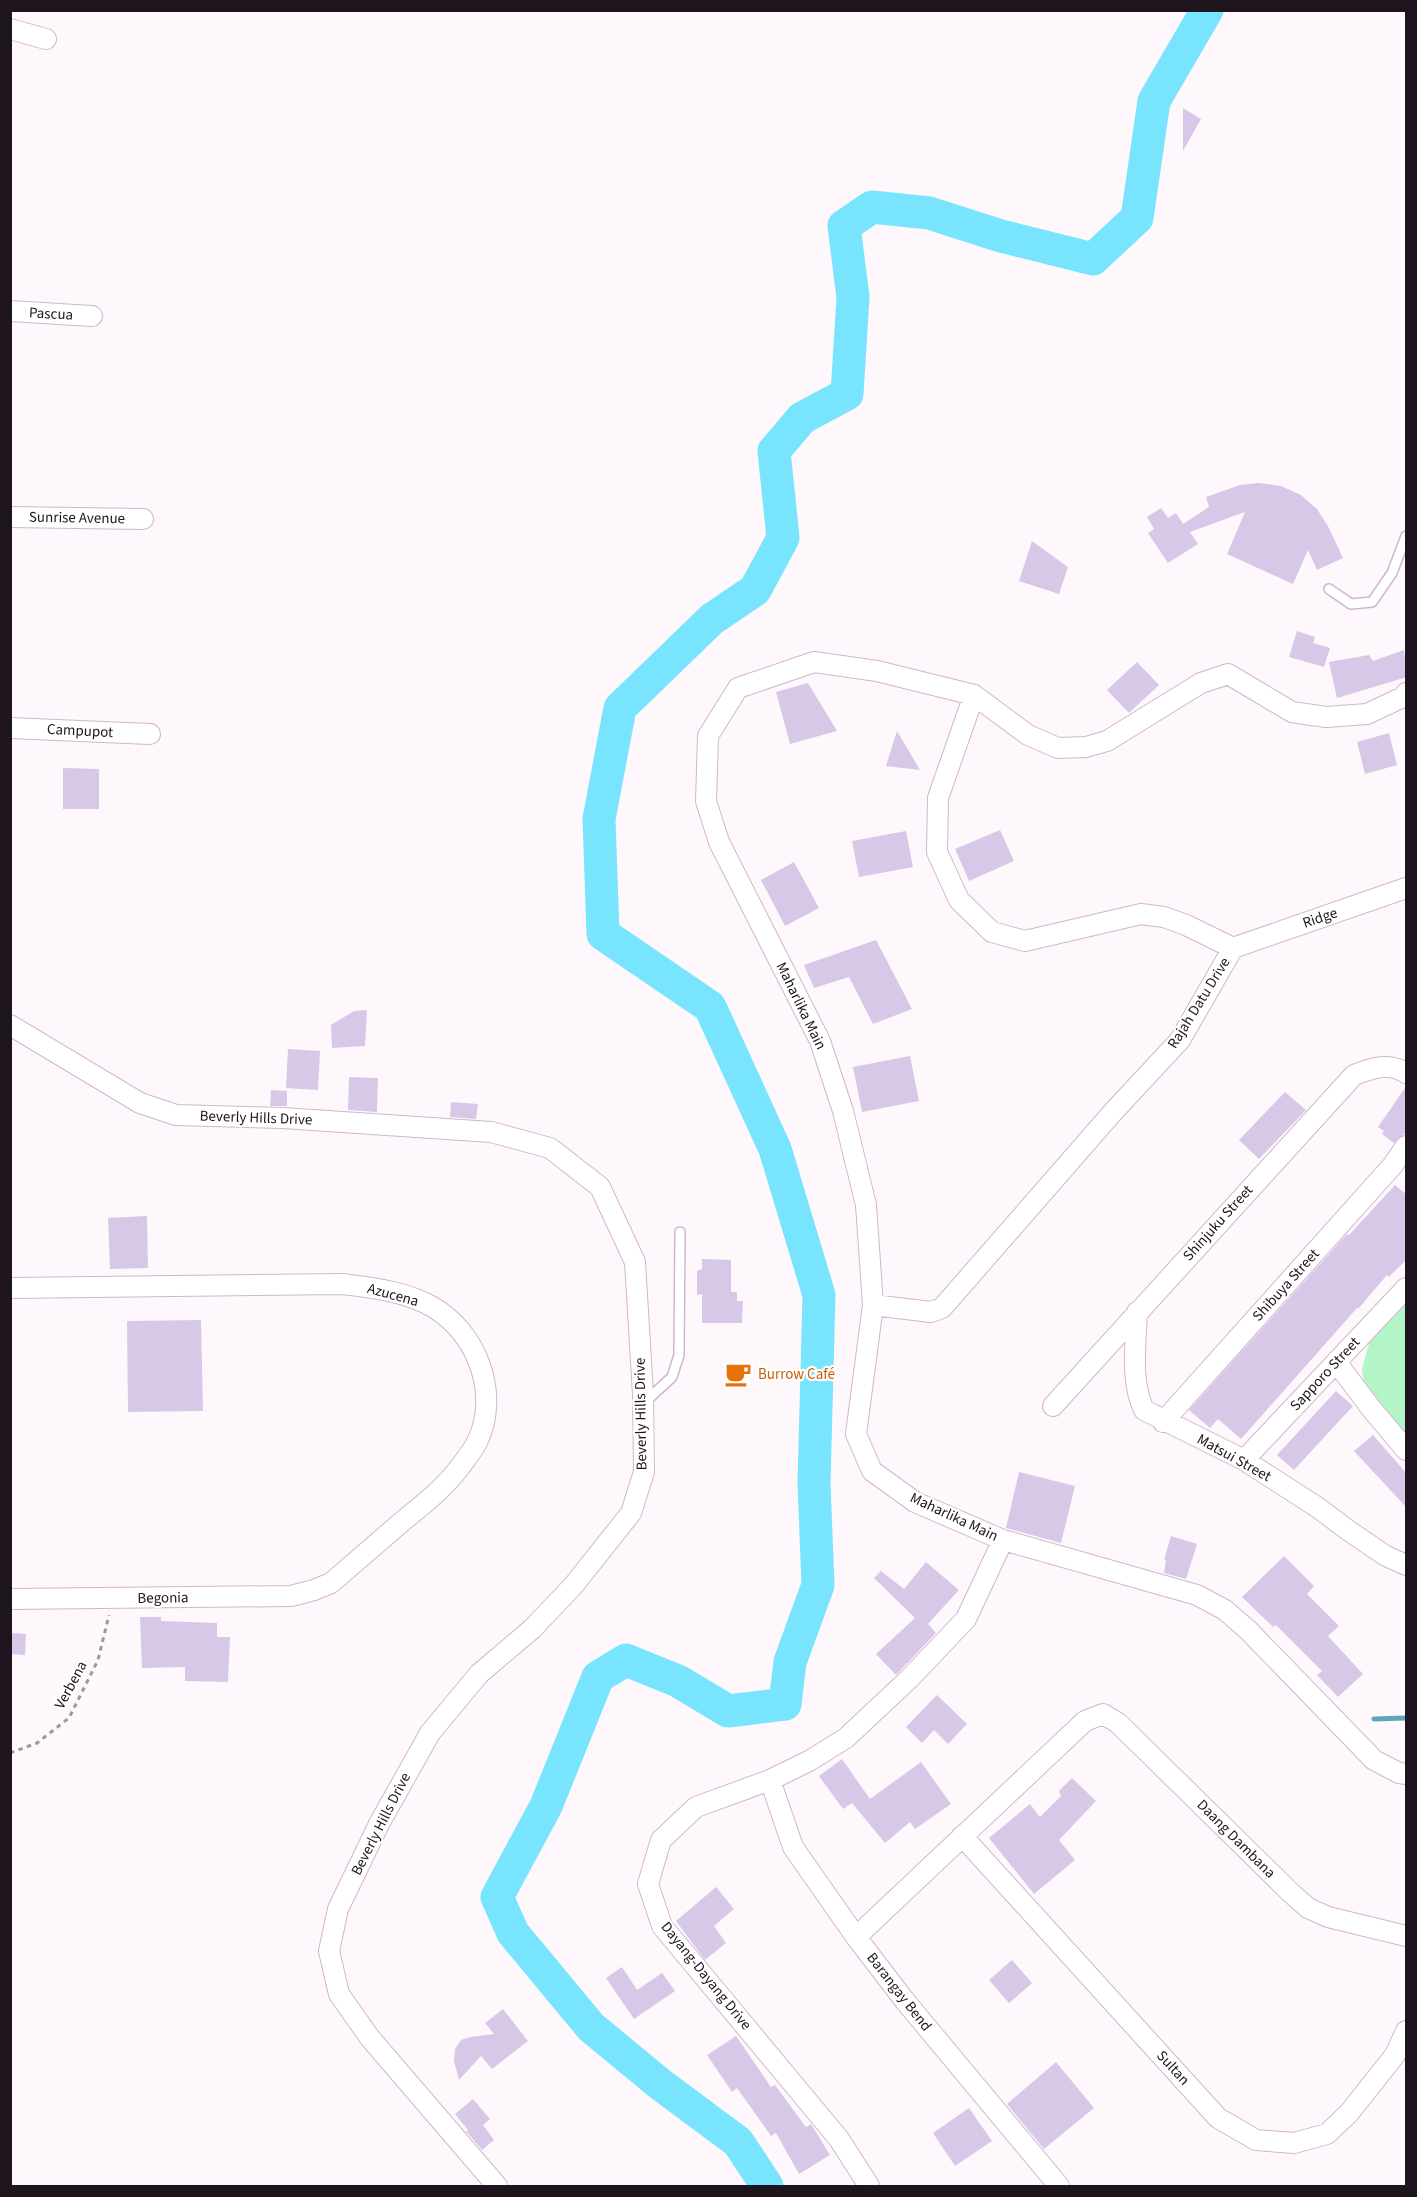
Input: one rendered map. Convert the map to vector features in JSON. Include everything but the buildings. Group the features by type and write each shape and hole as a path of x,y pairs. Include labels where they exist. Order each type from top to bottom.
{"street":[{"path":"10,29 46,39"},
{"name":"Pascua","path":"10,312 92,316"},
{"name":"Sunrise Avenue","path":"10,516 143,519"},
{"name":"Maharlika Main","path":"1407,693 1367,714 1326,717 1292,712 1228,674 1201,683 1107,741 1086,747 1058,748 1028,735 974,695 877,671 814,662 738,688 708,736 706,801 718,843 820,1041 843,1110 866,1205 873,1305 856,1434 872,1472 915,1502 1002,1540 1197,1595 1225,1610 1256,1638 1374,1760 1399,1773 1407,1774"},
{"name":"Rajah Datu Drive","path":"873,1305 931,1312 942,1308 1113,1112 1180,1040 1233,948 1186,925 1164,917 1141,914 1025,942 992,932 959,900 937,852 938,798 974,695"},
{"name":"Campupot","path":"10,728 150,734"},
{"name":"Ridge","path":"1233,948 1407,888"},
{"name":"Beverly Hills Drive","path":"10,1025 140,1103 176,1115 283,1118 491,1132 550,1148 600,1187 634,1262 643,1404 644,1472 631,1513 573,1586 532,1629 479,1674 430,1733 379,1824 338,1909 329,1951 339,1994 370,2038 497,2187"},
{"name":"Shinjuku Street","path":"1053,1406 1354,1075 1374,1067 1402,1070"},
{"name":"Shibuya Street","path":"1163,1422 1393,1166 1407,1146"},
{"name":"Azucena","path":"10,1288 342,1284 381,1289 409,1296 432,1306 459,1327 465,1334 484,1376 484,1419 478,1441 439,1491 331,1583 314,1590"},
{"name":"Sapporo Street","path":"1244,1460 1407,1288"},
{"name":"Matsui Street","path":"1137,1312 1138,1399 1144,1410 1163,1422 1244,1460 1317,1507 1349,1532 1386,1556 1407,1565"},
{"path":"1337,1363 1370,1407 1407,1450"},
{"name":"Dayang-Dayang Drive","path":"869,2187 839,2139 662,1926 648,1884 661,1840 696,1807 770,1780 809,1761 846,1738 909,1679 966,1619 1002,1540"},
{"name":"Begonia","path":"10,1599 291,1596 314,1590"},
{"name":"Daang Dambana","path":"962,1836 1085,1721 1103,1714 1118,1723 1308,1908 1328,1917 1407,1936"},
{"name":"Barangay Bend","path":"770,1780 793,1847 856,1937 905,2001 1059,2187"},
{"path":"856,1937 962,1836"},
{"name":"Sultan","path":"962,1836 1218,2118 1256,2140 1294,2143 1327,2134 1349,2113 1395,2055 1407,2031"}],"lane":[{"path":"1329,589 1351,604 1372,602 1392,573 1407,536"},
{"path":"643,1404 672,1377 679,1354 680,1232"}],"path":[{"name":"Verbena","path":"10,1753 37,1743 69,1718 98,1660 113,1599"}],"green space":[{"path":"1406,1304 1406,1438 1364,1386 1362,1369 1370,1340"}],"waterway":[{"path":"767,2186 738,2142 660,2084 591,2027 513,1933 497,1897 546,1806 598,1677 626,1660 678,1681 728,1711 785,1704 790,1662 818,1585 814,1483 819,1295 775,1149 710,1007 603,934 599,819 620,708 712,619 755,590 783,538 774,451 802,418 847,394 853,297 844,226 872,207 929,213 1001,236 1093,259 1137,218 1154,101 1207,10"},
{"path":"1374,1719 1406,1718"}],"place":[{"name":"Burrow Café","path":"738,1374"}]}
